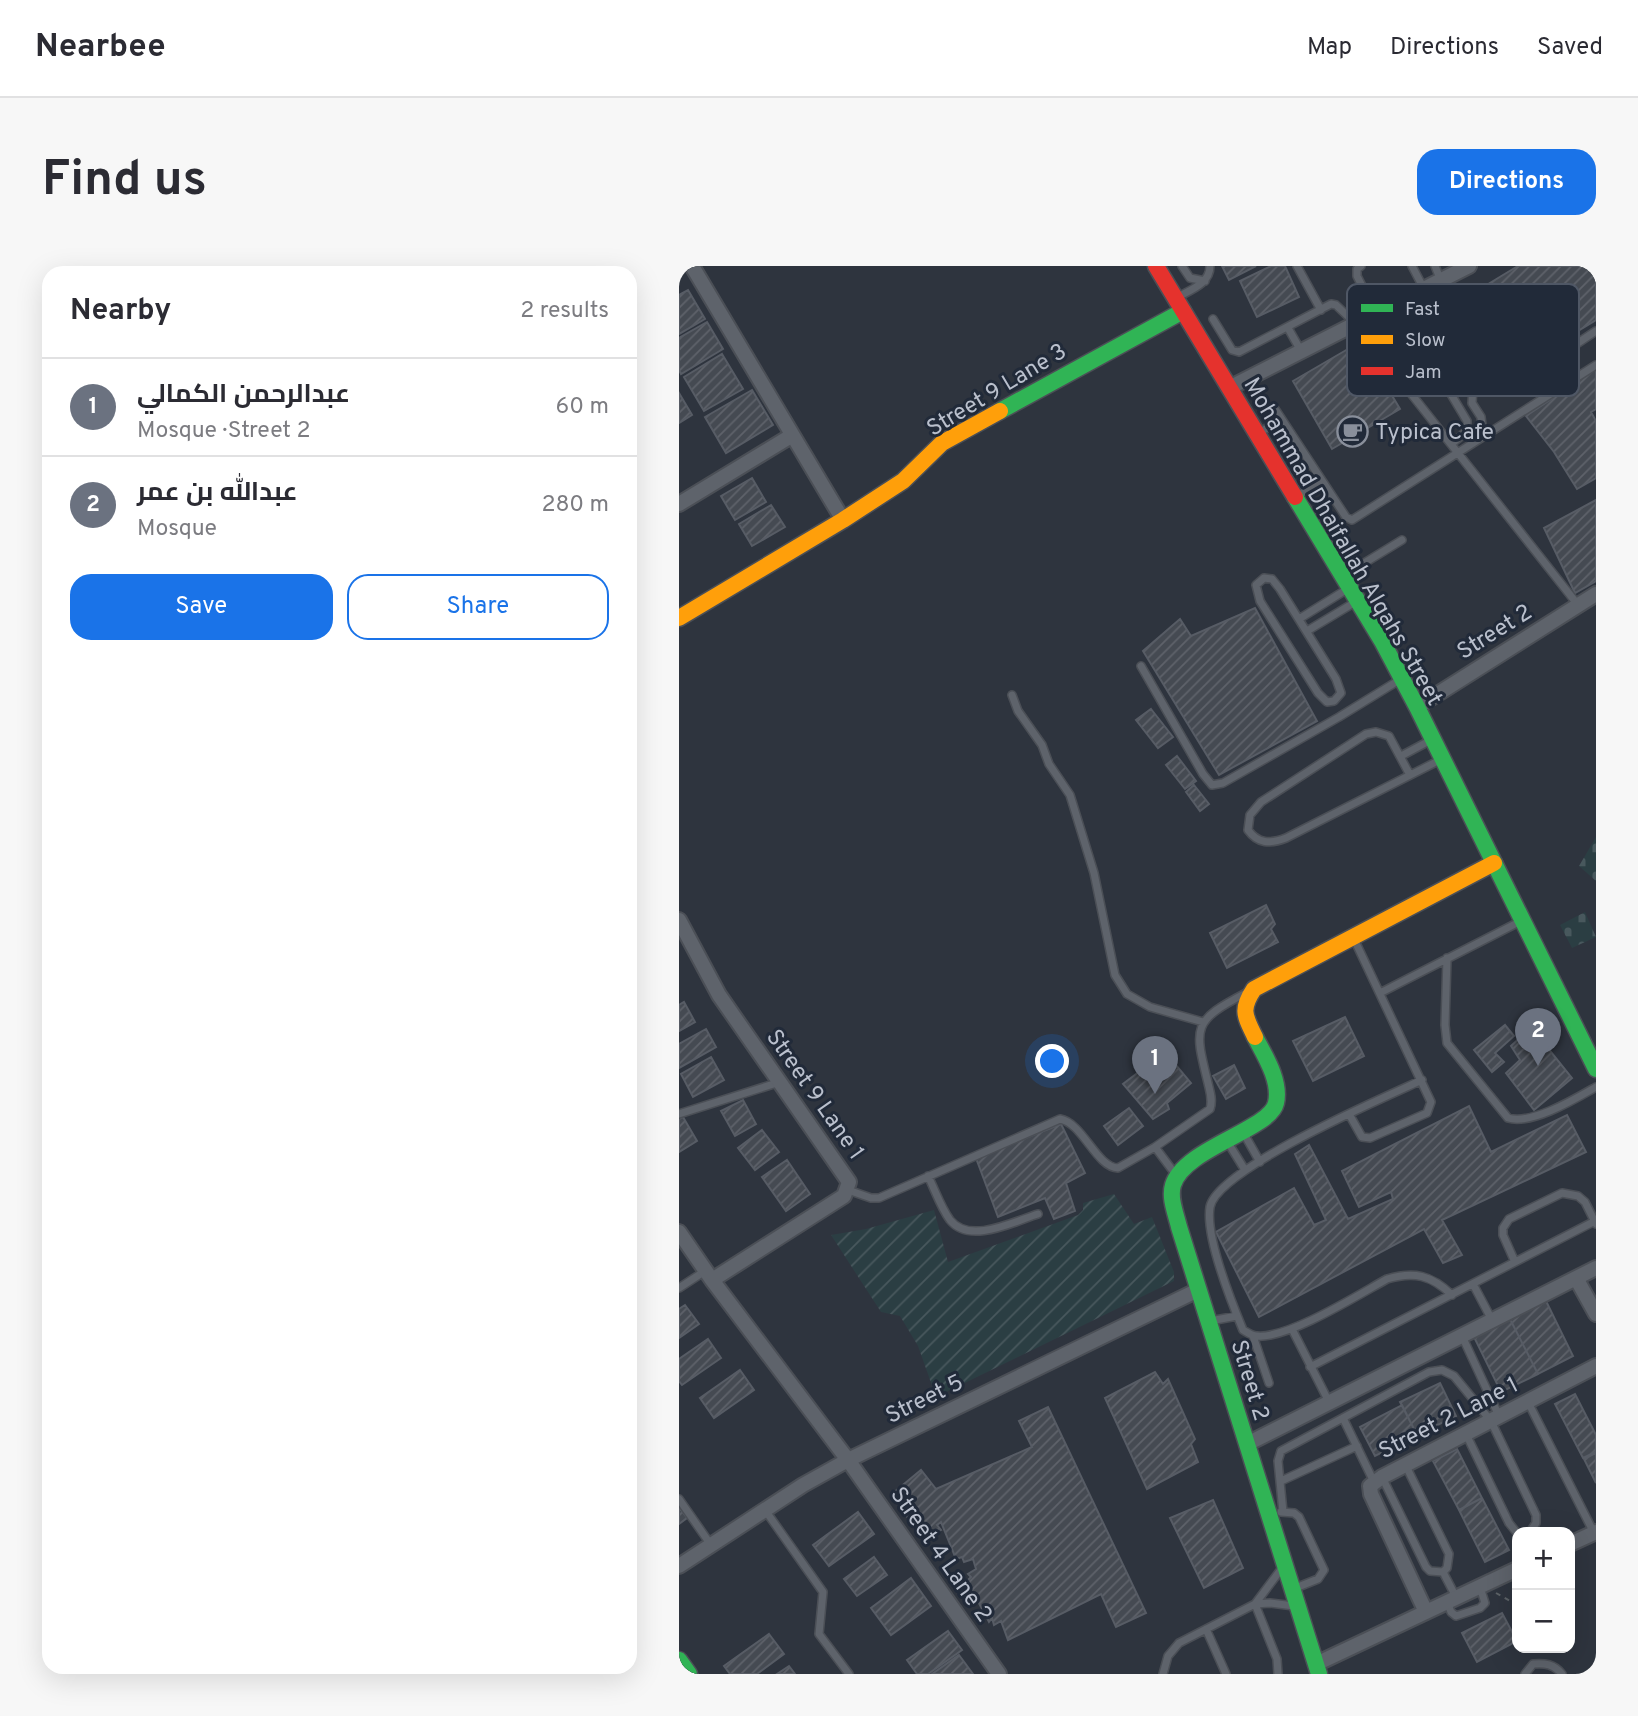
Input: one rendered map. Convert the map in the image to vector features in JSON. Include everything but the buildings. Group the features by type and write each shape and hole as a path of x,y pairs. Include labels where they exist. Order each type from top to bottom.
{"street":[{"path":"692,266 843,520"},
{"name":"Mohammad Dhaifallah Alqahs Street","path":"1156,266 1402,679 1596,1069"},
{"path":"1435,284 1469,266"},
{"name":"Street 9 Lane 3","path":"679,618 903,481 942,443 1117,345 1175,298"},
{"path":"1229,388 1347,329"},
{"path":"680,500 791,436"},
{"name":"Street 2","path":"1417,707 1596,594"},
{"path":"1176,1175 1189,1163 1271,1114 1276,1107 1277,1085 1244,1012 1246,1001 1254,989 1494,863"},
{"name":"Street 9 Lane 1","path":"679,920 719,995 849,1182 845,1196 708,1275"},
{"name":"Street 2","path":"1176,1175 1172,1196 1198,1290 1247,1444 1277,1513 1285,1564 1317,1669"},
{"name":"Street 4 Lane 2","path":"679,1233 848,1461 999,1674"},
{"path":"1247,1444 1596,1268"},
{"path":"1576,1278 1595,1310"},
{"name":"Street 5","path":"679,1566 803,1485 848,1461 1198,1290"},
{"name":"Street 2 Lane 1","path":"1426,1612 1371,1494 1370,1486 1405,1464 1596,1366"},
{"path":"1575,1542 1595,1532"},
{"path":"1317,1669 1426,1612 1512,1571"},
{"path":"679,1660 689,1674"}],"lane":[{"path":"1175,298 1205,281 1209,277 1210,266"},
{"path":"1297,266 1321,310"},
{"path":"1361,266 1357,269 1361,284"},
{"path":"1412,266 1421,284"},
{"path":"1434,266 1441,281"},
{"path":"1175,298 1184,270"},
{"path":"1184,270 1193,280 1205,281"},
{"path":"1213,319 1232,350 1239,352 1331,304 1347,315"},
{"path":"1288,328 1302,352"},
{"path":"1579,342 1596,331"},
{"path":"1579,376 1596,365"},
{"path":"1413,396 1579,606"},
{"path":"1451,396 1465,415 1467,428 1464,434 1451,444"},
{"path":"1472,396 1472,403 1481,417 1482,425 1476,442"},
{"path":"1275,409 1321,481 1346,517 1352,520 1547,396"},
{"path":"1455,403 1461,406 1472,403"},
{"path":"1257,434 1282,420"},
{"path":"1295,497 1321,481"},
{"path":"1307,631 1402,540"},
{"path":"1264,578 1272,579 1307,631 1339,685 1341,693 1334,701 1327,702 1318,693 1260,601 1256,590 1258,582 1264,578"},
{"path":"1299,619 1350,588"},
{"path":"1142,666 1203,774 1212,785 1223,783 1402,679"},
{"path":"1012,695 1018,711 1042,745 1049,764 1070,795 1094,873 1115,975 1127,994 1150,1007 1203,1022"},
{"path":"1410,775 1389,736 1377,732 1366,734 1261,802 1250,816 1248,830 1257,840 1278,841 1410,775 1442,758"},
{"path":"1401,756 1433,740"},
{"path":"1380,993 1522,920"},
{"path":"1349,1114 1359,1134 1366,1139 1427,1113 1431,1102 1353,937"},
{"path":"1447,958 1444,1025 1447,1043 1508,1118 1518,1121 1527,1119 1596,1087"},
{"path":"848,1190 876,1199 1060,1119 1070,1124 1113,1168 1118,1167 1155,1147 1205,1114 1212,1099 1198,1046 1203,1022 1224,1004 1254,989"},
{"path":"1422,1080 1349,1114 1245,1170 1225,1185 1210,1206 1213,1244 1243,1330 1253,1336 1262,1337 1292,1329 1387,1279 1403,1274 1429,1279 1440,1284 1452,1295"},
{"path":"679,1114 780,1082"},
{"path":"1242,1132 1259,1162"},
{"path":"1227,1140 1245,1170"},
{"path":"1155,1147 1176,1175"},
{"path":"928,1176 950,1220 958,1227 977,1231 1038,1214"},
{"path":"1310,1367 1595,1223 1585,1202 1579,1196 1562,1193 1509,1219 1503,1228 1503,1235 1514,1262"},
{"path":"679,1288 708,1275"},
{"path":"1473,1284 1492,1321"},
{"path":"1209,1322 1237,1316"},
{"path":"1292,1329 1329,1402"},
{"path":"1253,1336 1269,1383"},
{"path":"1462,1336 1536,1516 1533,1527"},
{"path":"1404,1365 1413,1381"},
{"path":"1292,1590 1318,1579 1324,1570 1299,1517 1294,1513 1277,1513 1281,1481 1278,1461 1281,1451 1436,1370 1448,1372 1495,1419"},
{"path":"1528,1402 1595,1532"},
{"path":"1343,1418 1426,1567 1430,1571 1443,1572"},
{"path":"1466,1434 1512,1527"},
{"path":"1281,1481 1357,1446"},
{"path":"1405,1464 1449,1554 1447,1568 1443,1572"},
{"path":"679,1499 711,1545"},
{"path":"765,1510 823,1592 819,1634 849,1674"},
{"path":"1255,1605 1285,1564"},
{"path":"1443,1572 1452,1600"},
{"path":"1163,1674 1173,1649 1206,1629 1255,1605 1284,1604 1298,1607"},
{"path":"1255,1605 1277,1659 1278,1674"},
{"path":"1206,1629 1226,1674"},
{"path":"1525,1674 1533,1664 1541,1664 1550,1665 1562,1674"}],"path":[{"path":"1481,1586 1512,1603"}],"green space":[{"path":"1596,837 1596,881 1579,866"},
{"path":"1585,912 1596,937 1572,948 1560,925"},
{"path":"1114,1194 1134,1224 1152,1217 1174,1272 1174,1281 936,1397 918,1346 900,1316 881,1312 831,1235 866,1229 934,1210 948,1262 1078,1215 1083,1210 1083,1203"}],"traffic: fast":[{"path":"1000,411 1183,311"},
{"path":"1295,497 1382,641 1417,707 1596,1069"},
{"path":"1255,1037 1274,1077 1276,1103 1270,1113 1259,1122 1193,1160 1180,1172 1173,1185 1172,1201 1319,1674"},
{"path":"679,1660 689,1674"}],"traffic: slow":[{"path":"679,618 843,520 903,481 942,443 1000,411"},
{"path":"1255,1037 1245,1013 1254,989 1494,863"}],"traffic: jam":[{"path":"1156,266 1295,497"}],"place":[{"name":"Typica Cafe","path":"1352,431"},
{"name":"عبدالله بن عمر","path":"1538,1066"},
{"name":"عبدالرحمن الكمالي","path":"1155,1094"}]}
